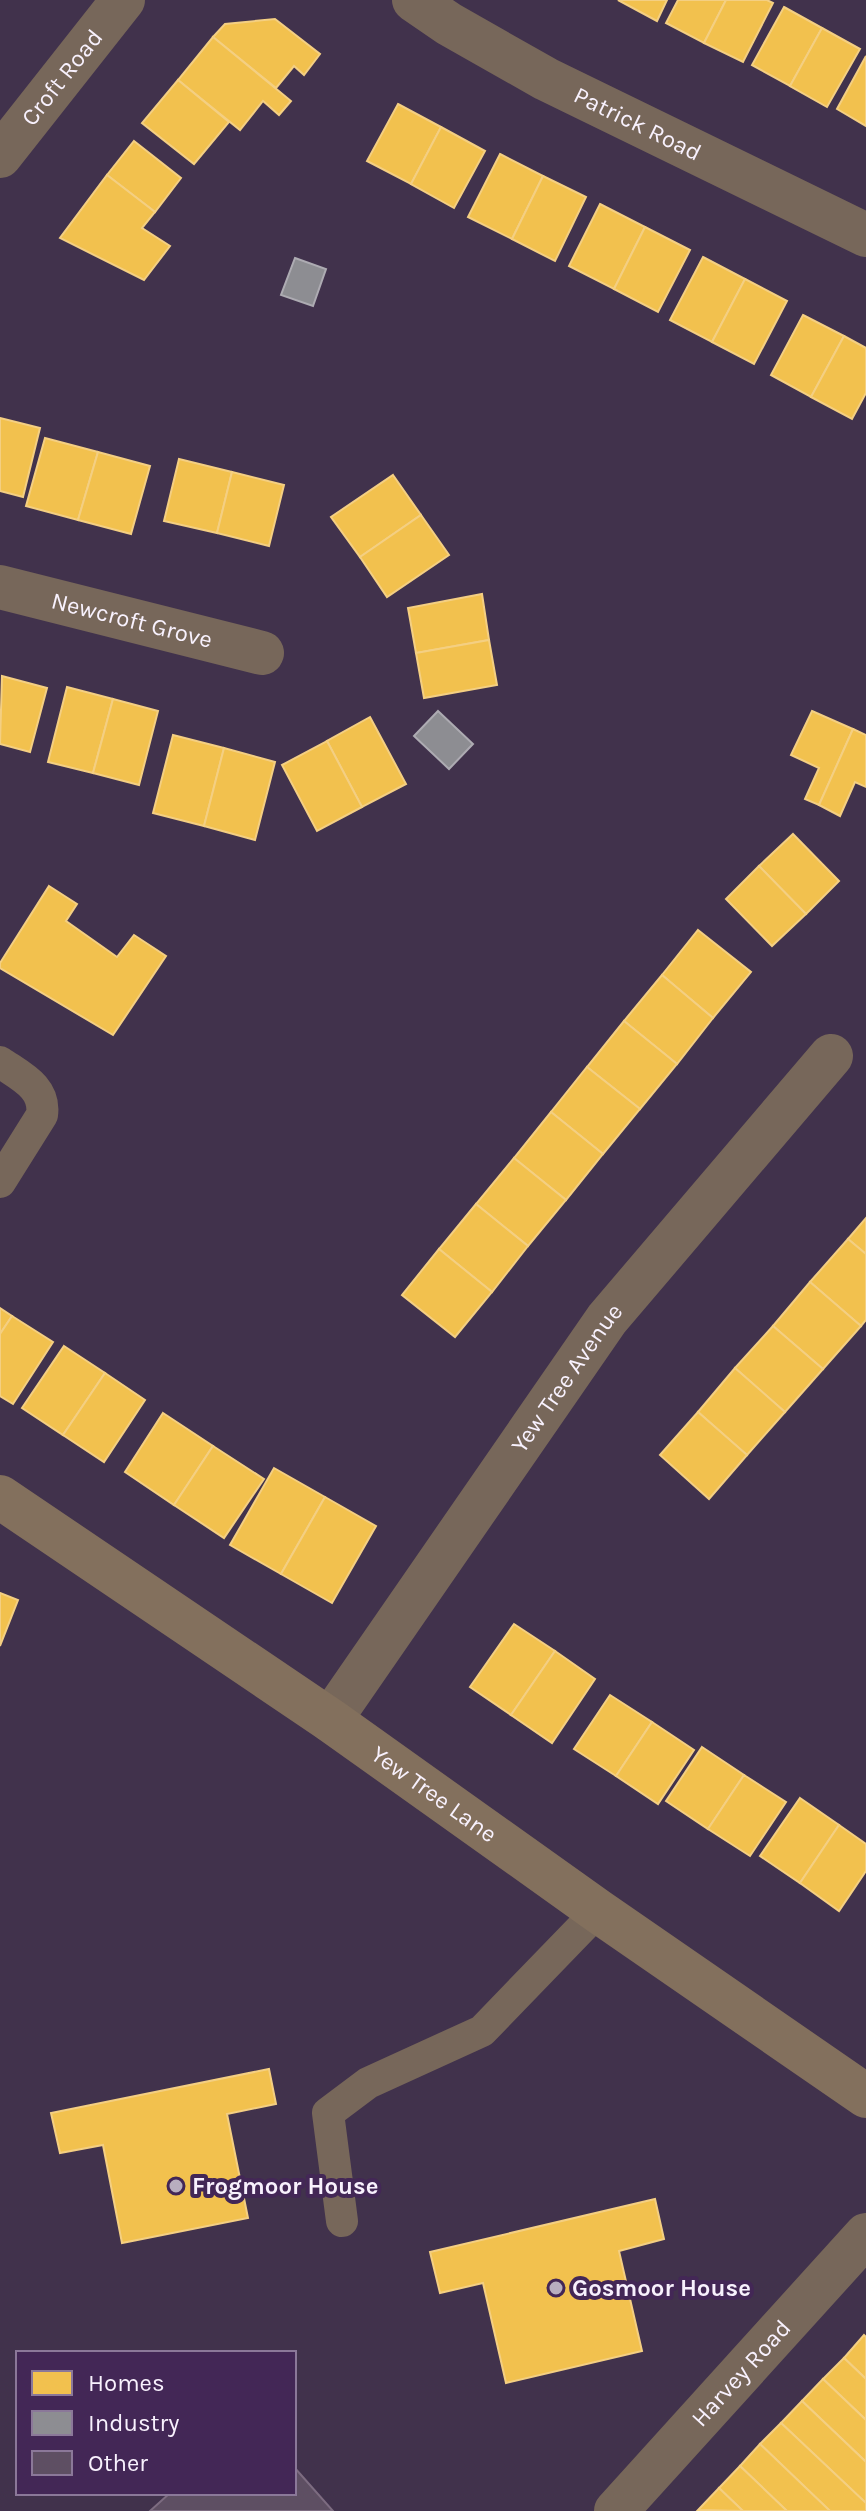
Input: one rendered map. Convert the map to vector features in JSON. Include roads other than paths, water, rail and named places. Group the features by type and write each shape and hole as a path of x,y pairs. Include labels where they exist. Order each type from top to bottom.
{"street":[{"name":"Croft Road","path":"0,156 123,0"},
{"name":"Patrick Road","path":"414,0 449,24 546,79 866,235"},
{"name":"Newcroft Grove","path":"0,587 262,653"},
{"name":"Yew Tree Avenue","path":"330,1720 607,1319 831,1056"},
{"name":"Yew Tree Lane","path":"0,1497 330,1720 598,1911 866,2096"},
{"name":"Harvey Road","path":"616,2511 866,2235"}],"lane":[{"path":"0,1062 37,1088 44,1103 42,1115 0,1182"},
{"path":"342,2221 328,2113 368,2083 482,2031 598,1911"}],"place":[{"name":"Frogmoor House","path":"176,2186"},
{"name":"Gosmoor House","path":"556,2288"}]}
